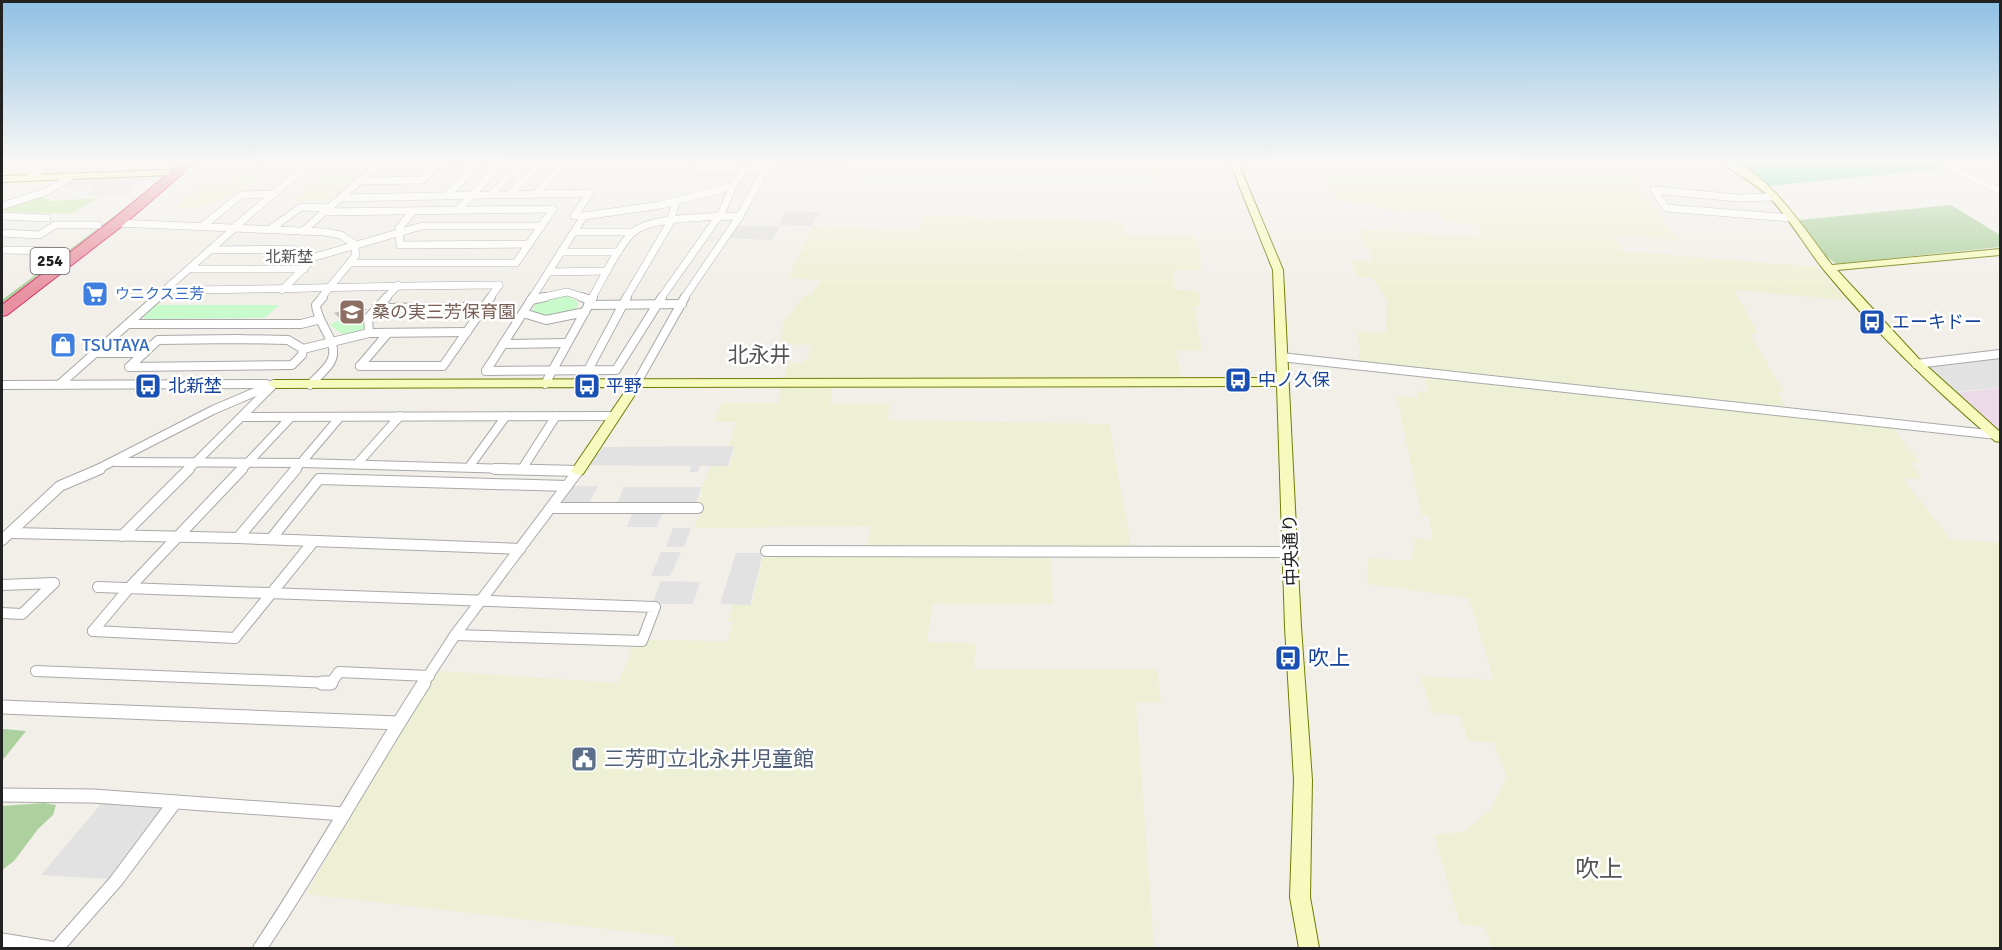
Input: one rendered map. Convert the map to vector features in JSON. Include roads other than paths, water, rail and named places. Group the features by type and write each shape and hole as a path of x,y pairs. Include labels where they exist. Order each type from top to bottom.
{"highway":[{"name":"254","path":"2,297 125,204"},
{"name":"254","path":"2,312 138,204"}],"street":[{"path":"205,224 229,204"},
{"path":"59,385 192,269 261,204"},
{"path":"303,231 335,204"},
{"path":"458,210 463,204"},
{"path":"582,204 574,216 656,204"},
{"path":"588,370 622,304 671,219 675,204"},
{"path":"584,216 486,371 616,370 657,304 719,216 724,204"},
{"path":"260,948 297,893 398,723 455,635 478,601 552,508 616,416 699,274 747,204"},
{"name":"中央通り","path":"1251,204 1278,270 1292,552 1293,627 1303,780 1300,897 1309,948"},
{"path":"1664,204 1666,208 1791,218"},
{"path":"1780,204 1828,268 1916,364 1948,396 1999,437"},
{"path":"268,231 301,207 328,210 413,211 553,209 516,263 351,263"},
{"path":"413,211 401,225 398,233 400,245 529,244"},
{"path":"2,216 47,218"},
{"path":"574,232 633,232 671,219 740,216"},
{"path":"117,223 205,224 268,231 338,234 355,245"},
{"path":"2,233 39,235 55,225 98,225"},
{"path":"282,290 311,258 422,226 541,226"},
{"path":"545,384 618,252 633,232"},
{"path":"310,385 330,362 334,351 332,341 317,320 316,305 327,287 351,263 356,255 355,245"},
{"path":"212,250 299,249 311,258"},
{"path":"2,250 63,251"},
{"path":"561,252 618,252"},
{"path":"1828,268 2001,252"},
{"path":"192,269 304,268"},
{"path":"549,272 607,271"},
{"path":"369,333 368,318 398,285"},
{"path":"168,290 499,285 443,366 360,366 388,333"},
{"path":"531,300 567,292 588,305"},
{"path":"523,313 531,318 546,321 588,305 682,304"},
{"path":"376,308 484,307"},
{"path":"130,324 301,324 317,320"},
{"path":"303,349 302,355 292,365 129,367 158,340 277,339 288,340 303,349 369,333 466,332"},
{"path":"503,344 567,343"},
{"path":"98,353 144,353"},
{"path":"1916,364 2001,354"},
{"path":"1281,357 1999,437"},
{"path":"2,385 1282,382"},
{"path":"122,536 274,384"},
{"path":"5,540 60,486 116,462 199,416 274,384"},
{"path":"357,464 400,416"},
{"path":"469,468 506,416"},
{"path":"522,469 556,416"},
{"path":"242,417 616,416"},
{"path":"291,417 129,588 93,631 235,638 313,542"},
{"path":"238,538 340,417"},
{"path":"116,462 357,464 578,471"},
{"path":"270,539 319,479 567,486"},
{"path":"552,508 698,508"},
{"path":"5,540 122,536 238,538 520,549"},
{"path":"766,550 1292,552"},
{"path":"2,585 54,583 22,614 2,613"},
{"path":"98,587 655,607 642,640 455,635"},
{"path":"36,671 332,682 339,672 429,676"},
{"path":"2,707 398,723"},
{"path":"2,795 93,796 344,814"},
{"path":"57,948 116,881 176,802"},
{"path":"2,940 51,948"}],"place":[{"name":"ウニクス三芳","path":"95,294"},
{"name":"桑の実三芳保育園","path":"352,312"},
{"name":"エーキドー","path":"1872,322"},
{"name":"TSUTAYA","path":"63,345"},
{"name":"中ノ久保","path":"1238,380"},
{"name":"北新埜","path":"148,386"},
{"name":"平野","path":"587,386"},
{"name":"吹上","path":"1288,658"},
{"name":"三芳町立北永井児童館","path":"584,759"}],"district":[{"name":"北新埜","path":"289,257"},
{"name":"北永井","path":"759,355"},
{"name":"吹上","path":"1599,869"}]}
